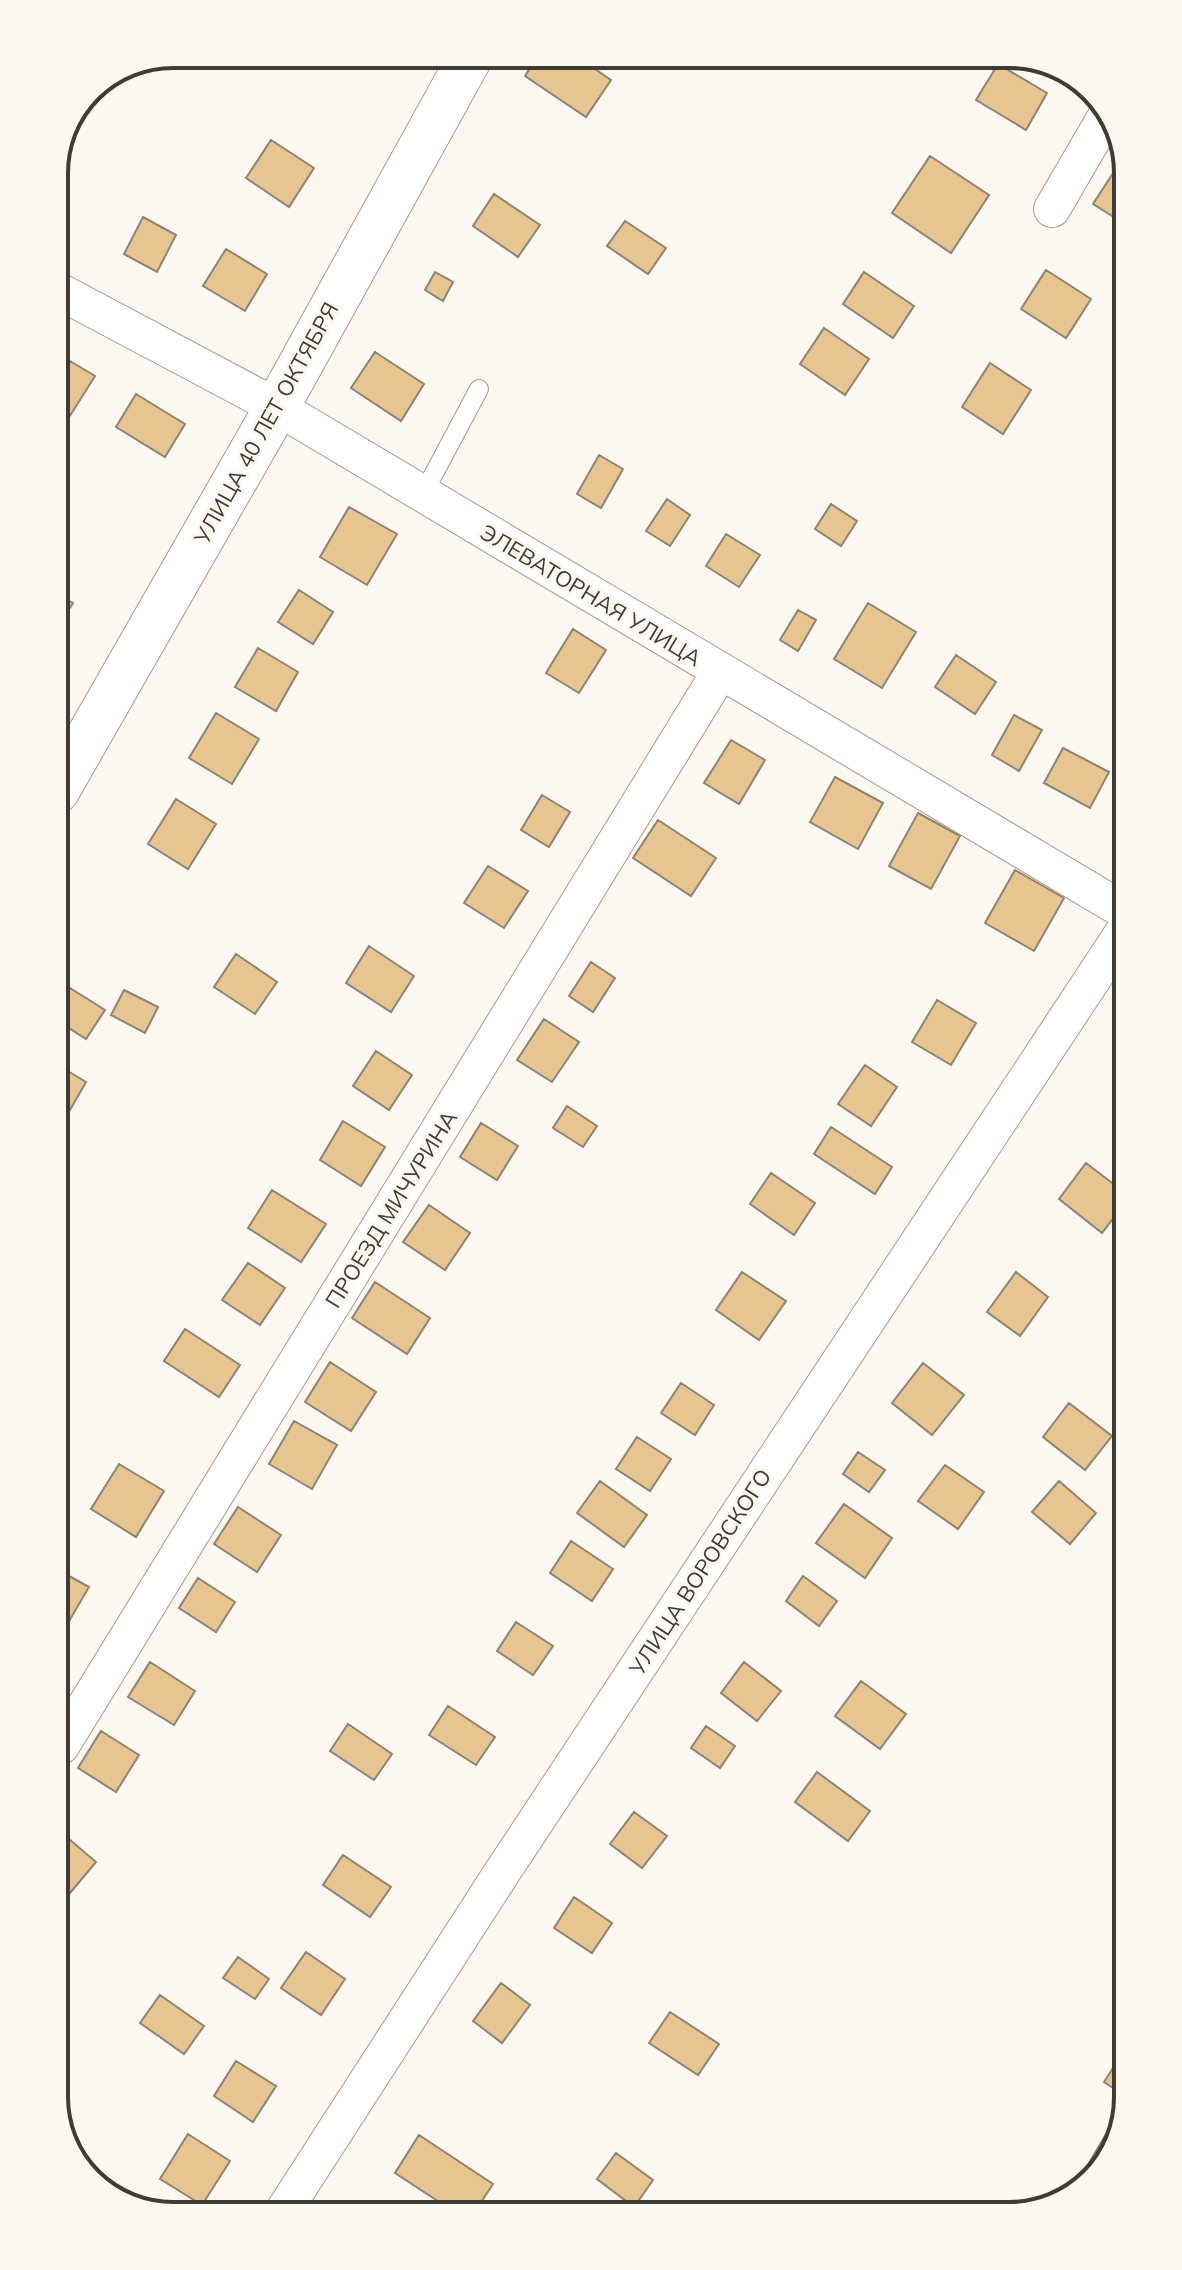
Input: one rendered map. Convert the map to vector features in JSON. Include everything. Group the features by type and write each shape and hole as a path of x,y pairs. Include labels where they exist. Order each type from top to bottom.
{"street":[{"name":"УЛИЦА 40 ЛЕТ ОКТЯБРЯ","path":"68,772 277,407 464,68"},
{"path":"1052,209 1101,124"},
{"name":"ЭЛЕВАТОРНАЯ УЛИЦА","path":"68,296 277,407 1114,905"},
{"name":"ПРОЕЗД МИЧУРИНА","path":"68,1735 720,672"},
{"name":"УЛИЦА ВОРОВСКОГО","path":"289,2202 501,1874 1114,947"}],"lane":[{"path":"423,494 479,389"}],"building":[{"path":"530,68 593,68 611,80 586,117 525,76"},
{"path":"996,68 1005,68 1047,93 1026,130 976,100"},
{"path":"271,140 314,168 289,207 246,178"},
{"path":"930,156 989,195 951,253 892,213"},
{"path":"1114,172 1114,217 1093,204"},
{"path":"494,194 540,225 518,257 473,226"},
{"path":"143,217 176,235 157,272 124,254"},
{"path":"625,221 666,248 648,274 607,246"},
{"path":"226,249 267,274 245,311 203,286"},
{"path":"1046,270 1091,299 1066,338 1021,309"},
{"path":"435,272 453,282 443,301 425,290"},
{"path":"864,272 914,306 893,338 843,304"},
{"path":"824,328 869,359 845,395 800,364"},
{"path":"375,352 424,384 401,421 351,388"},
{"path":"70,361 95,376 68,419"},
{"path":"990,363 1031,390 1003,434 962,407"},
{"path":"136,394 185,424 165,457 116,427"},
{"path":"599,455 623,469 601,508 577,494"},
{"path":"667,499 690,515 670,546 646,531"},
{"path":"831,504 857,521 841,546 815,529"},
{"path":"349,507 397,534 367,585 320,557"},
{"path":"726,534 760,555 739,587 706,566"},
{"path":"299,590 333,612 313,644 278,622"},
{"path":"868,603 916,632 882,688 834,659"},
{"path":"798,610 816,620 798,651 780,640"},
{"path":"573,629 606,650 579,693 546,673"},
{"path":"258,648 298,672 276,711 235,687"},
{"path":"956,655 996,682 975,714 935,687"},
{"path":"216,713 259,739 232,784 189,758"},
{"path":"1014,715 1042,730 1019,771 992,755"},
{"path":"731,740 765,760 739,804 704,783"},
{"path":"1063,748 1109,772 1090,808 1044,783"},
{"path":"835,777 883,803 858,849 810,822"},
{"path":"542,795 570,812 549,847 521,830"},
{"path":"176,799 216,824 188,869 148,844"},
{"path":"918,813 960,836 931,889 889,866"},
{"path":"658,820 716,858 691,896 633,858"},
{"path":"488,866 528,891 504,928 464,903"},
{"path":"1015,870 1064,898 1034,951 985,923"},
{"path":"369,946 414,976 391,1012 346,983"},
{"path":"236,954 277,982 255,1014 214,987"},
{"path":"591,962 615,978 593,1012 569,996"},
{"path":"70,988 105,1010 86,1039 68,1027"},
{"path":"124,990 158,1007 145,1033 111,1015"},
{"path":"937,1000 976,1023 951,1065 912,1042"},
{"path":"544,1019 579,1042 552,1082 517,1060"},
{"path":"376,1051 412,1075 389,1110 353,1086"},
{"path":"865,1065 897,1087 871,1126 838,1104"},
{"path":"68,1071 86,1082 68,1109"},
{"path":"567,1106 597,1126 583,1147 553,1128"},
{"path":"343,1121 385,1147 361,1186 320,1160"},
{"path":"481,1123 518,1146 497,1180 460,1157"},
{"path":"831,1127 892,1167 875,1194 814,1154"},
{"path":"1086,1163 1114,1184 1114,1217 1102,1233 1059,1199"},
{"path":"771,1173 815,1203 794,1235 750,1204"},
{"path":"272,1190 326,1224 301,1262 248,1228"},
{"path":"429,1205 470,1233 445,1270 403,1242"},
{"path":"248,1263 285,1288 260,1325 222,1300"},
{"path":"742,1272 786,1301 759,1340 716,1310"},
{"path":"1016,1272 1048,1297 1020,1336 987,1312"},
{"path":"375,1282 430,1318 407,1354 352,1318"},
{"path":"185,1329 240,1365 219,1397 164,1361"},
{"path":"330,1362 376,1392 351,1431 305,1402"},
{"path":"923,1363 964,1395 932,1435 892,1403"},
{"path":"681,1383 714,1405 695,1435 661,1413"},
{"path":"1069,1403 1112,1436 1085,1470 1043,1437"},
{"path":"294,1421 337,1445 312,1489 269,1464"},
{"path":"637,1437 671,1459 650,1491 616,1469"},
{"path":"858,1452 885,1470 869,1492 843,1474"},
{"path":"119,1464 164,1491 136,1537 91,1509"},
{"path":"945,1465 984,1492 958,1529 918,1501"},
{"path":"600,1481 647,1515 624,1547 577,1513"},
{"path":"1059,1481 1096,1513 1070,1544 1032,1512"},
{"path":"844,1504 892,1538 865,1578 816,1543"},
{"path":"238,1507 281,1535 257,1572 214,1544"},
{"path":"571,1541 613,1569 592,1601 550,1573"},
{"path":"68,1575 89,1587 68,1623"},
{"path":"803,1576 837,1601 819,1626 786,1601"},
{"path":"198,1578 235,1602 216,1632 179,1608"},
{"path":"516,1622 553,1646 533,1675 497,1651"},
{"path":"150,1662 195,1691 174,1725 128,1697"},
{"path":"744,1662 781,1691 757,1721 721,1693"},
{"path":"861,1681 906,1714 880,1749 835,1716"},
{"path":"448,1706 495,1737 476,1765 429,1735"},
{"path":"348,1724 392,1754 374,1780 330,1751"},
{"path":"706,1726 735,1746 720,1768 691,1748"},
{"path":"101,1731 139,1755 116,1792 78,1768"},
{"path":"817,1772 870,1811 848,1841 795,1802"},
{"path":"634,1812 667,1836 642,1868 610,1844"},
{"path":"68,1838 96,1862 70,1893 68,1891"},
{"path":"343,1855 391,1887 370,1917 323,1885"},
{"path":"574,1897 612,1923 592,1953 554,1928"},
{"path":"306,1952 345,1979 321,2015 281,1988"},
{"path":"238,1957 269,1979 255,1999 223,1978"},
{"path":"501,1983 530,2005 502,2043 473,2021"},
{"path":"160,1995 204,2026 184,2054 140,2023"},
{"path":"670,2012 719,2044 698,2075 649,2043"},
{"path":"236,2061 276,2086 253,2122 214,2096"},
{"path":"1114,2067 1114,2089 1104,2082"},
{"path":"188,2134 230,2161 204,2202 197,2202 160,2179"},
{"path":"1106,2134 1107,2134 1096,2156 1086,2168"},
{"path":"419,2135 493,2184 481,2202 439,2202 395,2173"},
{"path":"616,2153 653,2180 638,2202 627,2202 597,2179"}]}
